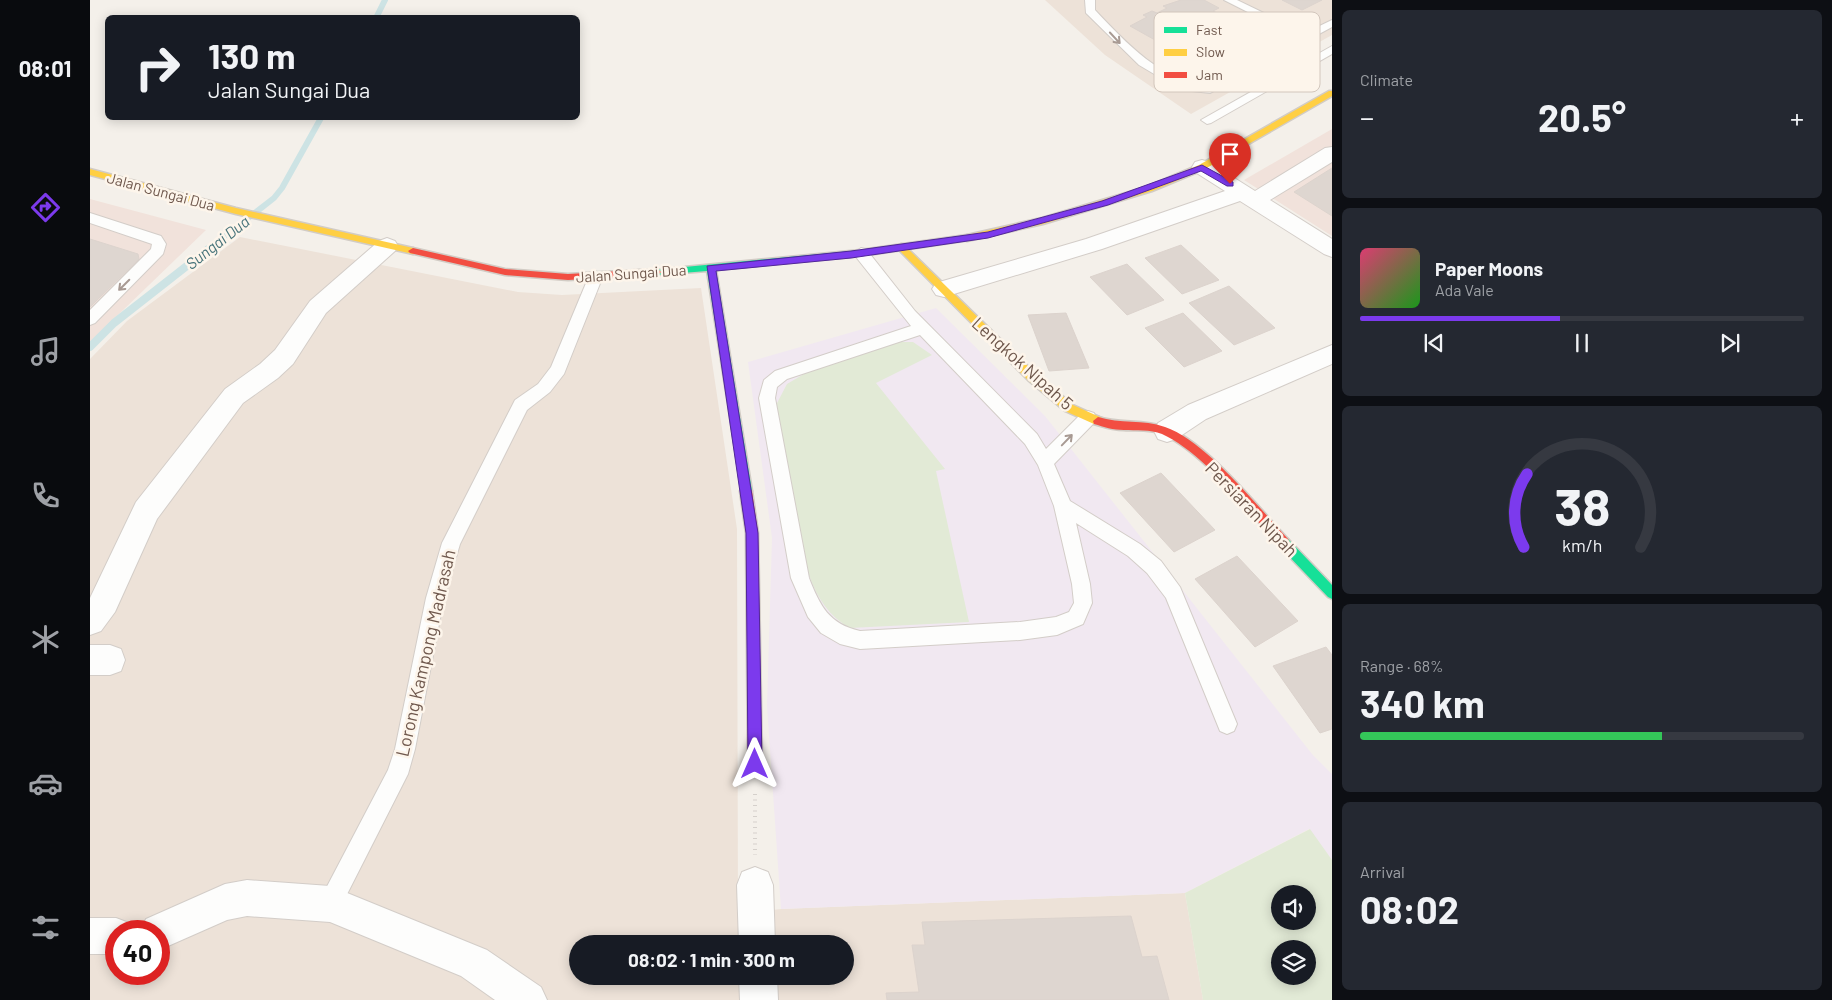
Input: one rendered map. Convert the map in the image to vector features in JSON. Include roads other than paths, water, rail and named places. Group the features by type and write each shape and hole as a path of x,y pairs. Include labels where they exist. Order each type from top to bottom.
{"main road":[{"name":"Jalan Sungai Dua","path":"90,172 236,212 505,272 538,276 596,276 710,268 861,253 988,235 1043,221 1149,189 1202,167 1332,93"},
{"name":"Lengkok Nipah 5","path":"901,247 1032,377 1069,408 1088,418 1106,424 1151,426 1167,431"},
{"path":"710,268 752,533 755,764"},
{"name":"Persiaran Nipah","path":"1167,431 1197,452 1332,593"}],"street":[{"path":"944,289 1249,196 1332,153"},
{"path":"1202,167 1332,249"},
{"path":"90,621 105,602 146,511 234,396 269,371 284,356 318,307 387,246"},
{"path":"1167,431 1197,412 1332,354"},
{"path":"755,885 757,935"},
{"path":"170,927 225,902 247,898 330,904 474,963 528,1000"},
{"path":"90,936 105,936"},
{"path":"758,985 759,1000"}],"lane":[{"path":"1090,0 1090,11 1127,50 1154,68"},
{"path":"1229,0 1254,12"},
{"path":"1320,29 1332,23"},
{"path":"1207,120 1258,92"},
{"path":"90,218 156,239 159,244 158,251 90,319"},
{"path":"861,253 922,328 1031,439 1045,462 1063,506 1081,584 1083,603 1076,618 1057,626 1020,631 860,640 841,637 824,625 808,601 800,578 767,398 770,384 781,375 922,328"},
{"name":"Lorong Kampong Madrasah","path":"330,904 396,774 405,749 435,598 451,543 516,413 521,405 544,388 558,370 596,276"},
{"path":"1045,462 1088,418"},
{"path":"1063,506 1134,550 1154,568 1173,593 1227,724"}],"waterway":[{"name":"Sungai Dua","path":"378,15 385,0"},
{"name":"Sungai Dua","path":"210,248 274,198 282,188 320,120"},
{"name":"Sungai Dua","path":"90,347 114,323 211,247"}]}
